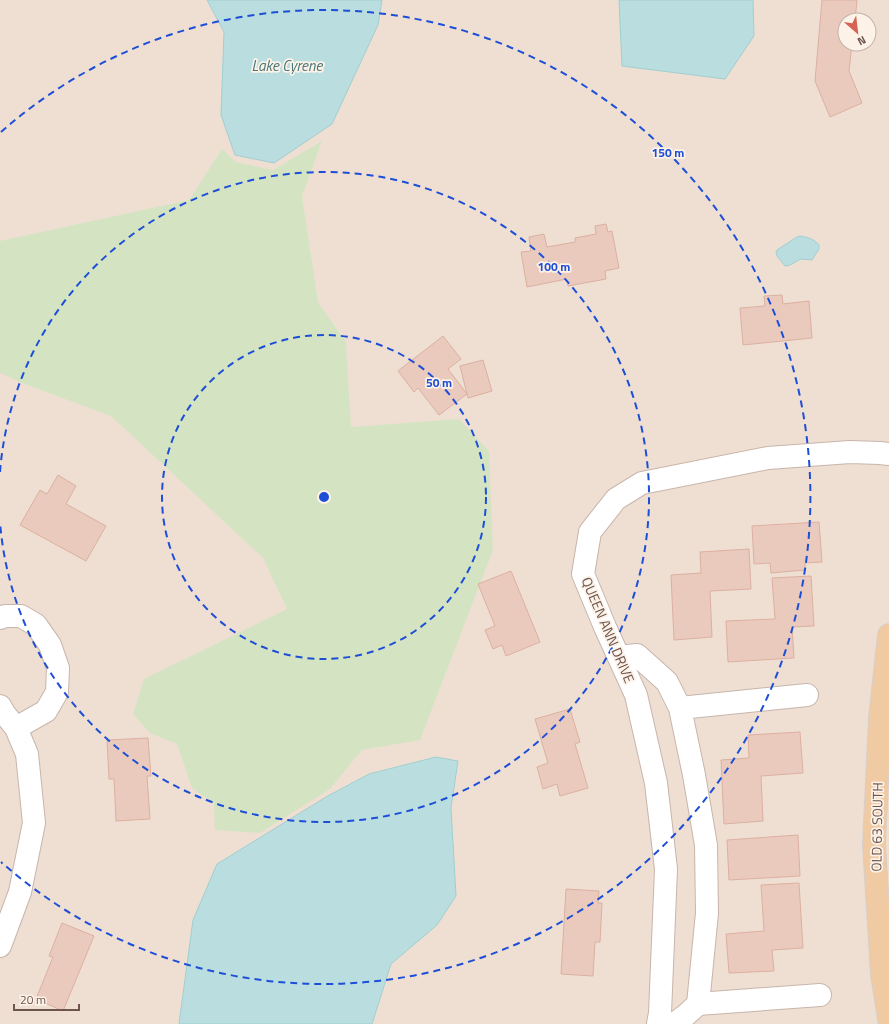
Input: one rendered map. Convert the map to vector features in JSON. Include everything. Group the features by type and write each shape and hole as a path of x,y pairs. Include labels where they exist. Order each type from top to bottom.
{"main road":[{"name":"OLD 63 SOUTH","path":"889,635 880,719 874,844 882,974 889,1019"}],"street":[{"name":"QUEEN ANN DRIVE","path":"658,1024 660,1013 666,870 656,783 636,695 583,574 590,532 616,499 642,483 768,458 850,452 889,454"},
{"path":"0,618 5,616 21,616 36,626 50,645 58,668 57,692 46,711 16,728"},
{"path":"619,657 637,655 667,682 680,708 694,775 706,845 707,913 698,1004"},
{"path":"680,708 807,695"},
{"path":"0,706 16,728 27,754 34,823 20,892 0,946"},
{"path":"674,1024 698,1004 820,995"}],"shaded area":[{"path":"0,0 889,0 889,1024 0,1024"}],"green space":[{"path":"322,141 302,196 318,302 346,342 351,427 459,419 489,451 493,550 420,740 362,750 330,789 260,833 215,830 214,804 192,788 177,744 150,733 133,714 144,679 287,609 263,558 111,416 22,383 0,373 0,241 189,200 222,149 236,162 273,170"}],"water":[{"name":"Lake Cyrene","path":"207,0 382,0 378,25 332,124 274,163 235,155 221,115 224,32"},
{"path":"619,0 753,0 754,36 725,79 622,66"},
{"path":"800,236 815,241 819,245 819,249 812,260 802,259 785,266 777,256 777,250"},
{"path":"436,757 458,761 451,808 456,896 437,925 391,964 372,1024 179,1024 193,920 217,864 326,797 369,774"}],"building":[{"path":"822,0 857,0 856,12 837,12 837,52 851,52 849,71 862,103 830,117 815,81"},
{"path":"606,224 608,232 612,231 619,268 605,271 606,279 568,286 567,279 527,287 521,252 531,251 529,237 544,234 547,247 575,242 575,238 596,234 595,226"},
{"path":"782,295 783,304 809,301 812,338 743,345 740,308 765,306 764,296"},
{"path":"443,336 461,359 448,369 467,394 439,415 418,388 414,392 398,371"},
{"path":"483,360 492,391 468,398 460,366"},
{"path":"58,475 76,486 66,504 106,526 86,561 20,525 40,490 47,494"},
{"path":"819,522 822,562 805,563 805,570 771,573 770,563 754,564 752,526"},
{"path":"749,549 751,589 710,591 712,637 674,640 671,575 701,573 700,552"},
{"path":"511,571 540,642 506,656 502,645 493,649 485,630 495,626 478,584"},
{"path":"811,576 814,626 792,627 794,658 728,662 726,621 775,619 772,578"},
{"path":"570,709 580,742 575,744 588,788 560,796 557,784 543,789 537,767 548,763 535,719"},
{"path":"800,732 803,773 761,776 763,821 724,824 721,760 749,758 748,735"},
{"path":"148,738 151,776 147,776 150,819 116,821 114,779 109,779 107,740"},
{"path":"798,835 800,876 729,880 727,840"},
{"path":"799,883 803,948 772,950 774,971 729,973 726,934 764,931 761,885"},
{"path":"566,889 599,891 598,903 602,903 600,942 595,942 593,976 561,974"},
{"path":"62,923 94,936 63,1011 36,999 53,957 49,956"}]}
